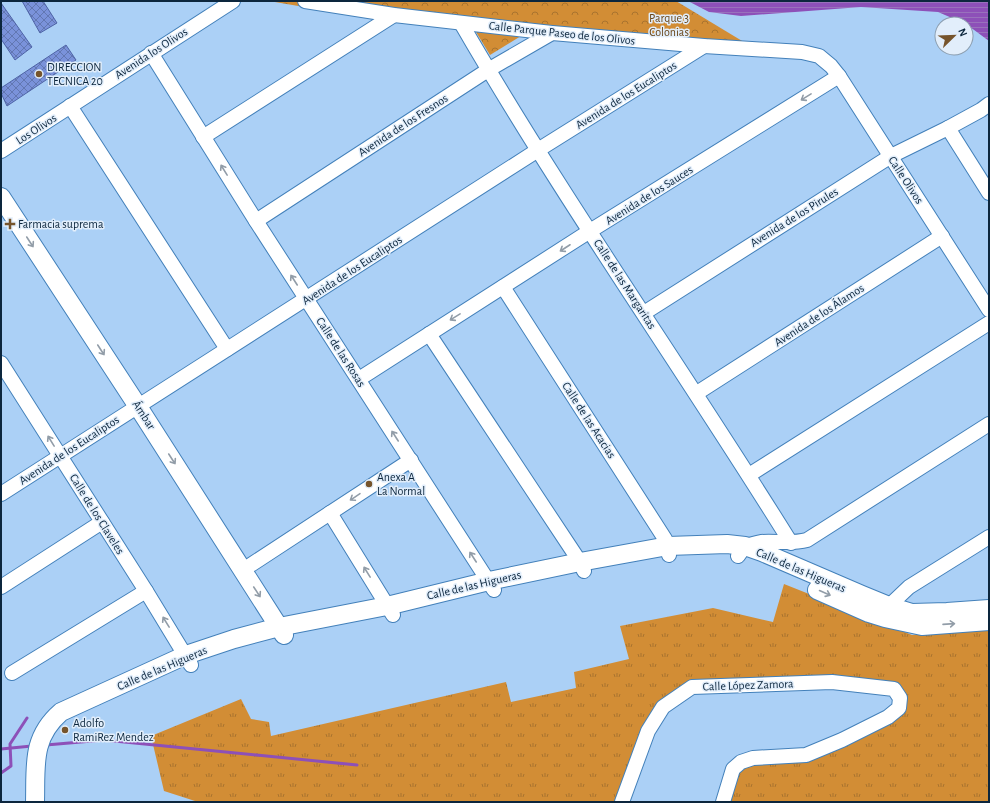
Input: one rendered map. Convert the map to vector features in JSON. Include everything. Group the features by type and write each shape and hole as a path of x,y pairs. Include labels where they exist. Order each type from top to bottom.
{"main road":[{"name":"Ámbar","path":"1,197 138,405 282,631"},
{"name":"Calle de las Higueras","path":"35,802 37,748 42,734 50,721 61,712 189,660 253,642 282,631 390,610 582,566 668,550 693,553 742,551 766,565 869,613 929,613 989,608"},
{"name":"Calle de las Higueras","path":"887,612 922,626 989,621"},
{"name":"Calle de las Higueras","path":"46,802 46,756 48,743 55,733 78,717 189,660"}],"street":[{"name":"Avenida los Olivos","path":"70,106 233,1"},
{"name":"Calle Parque Paseo de los Olivos","path":"305,1 394,15 552,33 704,46 802,52 819,56"},
{"path":"203,137 394,15"},
{"name":"Calle de las Margaritas","path":"461,23 488,70 538,150 697,393 791,543"},
{"name":"Avenida de los Fresnos","path":"256,221 488,70 552,33"},
{"name":"Avenida de los Eucaliptos","path":"1,494 538,150 704,46"},
{"name":"Calle de las Rosas","path":"151,53 256,221 492,586"},
{"name":"Calle Olivos","path":"819,56 831,66 839,76 989,310"},
{"name":"Avenida de los Sauces","path":"359,379 590,231 839,76"},
{"name":"Avenida de los Pirules","path":"644,313 891,156 948,128 989,104"},
{"path":"70,106 226,350"},
{"name":"Los Olivos","path":"1,151 70,106"},
{"path":"948,128 987,184"},
{"name":"Avenida de los Álamos","path":"697,393 942,236"},
{"name":"Calle de las Acacias","path":"503,287 665,539 668,550"},
{"path":"749,475 989,324"},
{"path":"429,334 582,566"},
{"name":"Calle de los Claveles","path":"1,363 189,660"},
{"path":"742,551 761,542 791,543 807,540 989,424"},
{"path":"243,570 411,460"},
{"path":"330,514 390,610"},
{"path":"1,587 102,522"},
{"path":"887,612 909,587 989,536"},
{"path":"12,673 146,591"},
{"name":"Calle López Zamora","path":"622,802 648,731 663,707 692,687 832,682 894,689 900,698 900,708 888,717 842,740 806,755 753,758 741,762 733,769 723,802"}],"green space":[{"name":"Parque 3 Colonias","path":"269,1 676,1 762,53 703,51 392,22"},
{"path":"476,32 521,36 490,55"},
{"path":"784,584 912,635 989,628 989,802 725,802 741,762 806,755 899,708 894,689 692,687 691,697 663,707 616,802 210,802 195,801 164,791 151,736 241,699 251,719 269,722 271,736 506,682 511,702 576,688 574,672 629,659 620,626 713,608 773,622"}],"shaded area":[{"path":"688,1 989,1 989,41 974,30 974,16 947,16 938,12 861,7 741,16 709,12"}],"building":[{"path":"22,1 43,1 57,23 40,33"},
{"path":"1,3 32,47 15,60 1,39"},
{"name":"DIRECCION TECNICA 20","path":"66,45 76,60 7,106 1,93 1,88"}],"waterway":[{"path":"1,773 11,766 10,744 27,718"},
{"path":"46,745 104,740 357,765"},
{"path":"1,749 32,746"}],"place":[{"name":"DIRECCION TECNICA 20","path":"39,74"},
{"name":"Farmacia suprema","path":"10,224"},
{"name":"Anexa A La Normal","path":"369,484"},
{"name":"Adolfo RamiRez Mendez","path":"65,730"}]}
